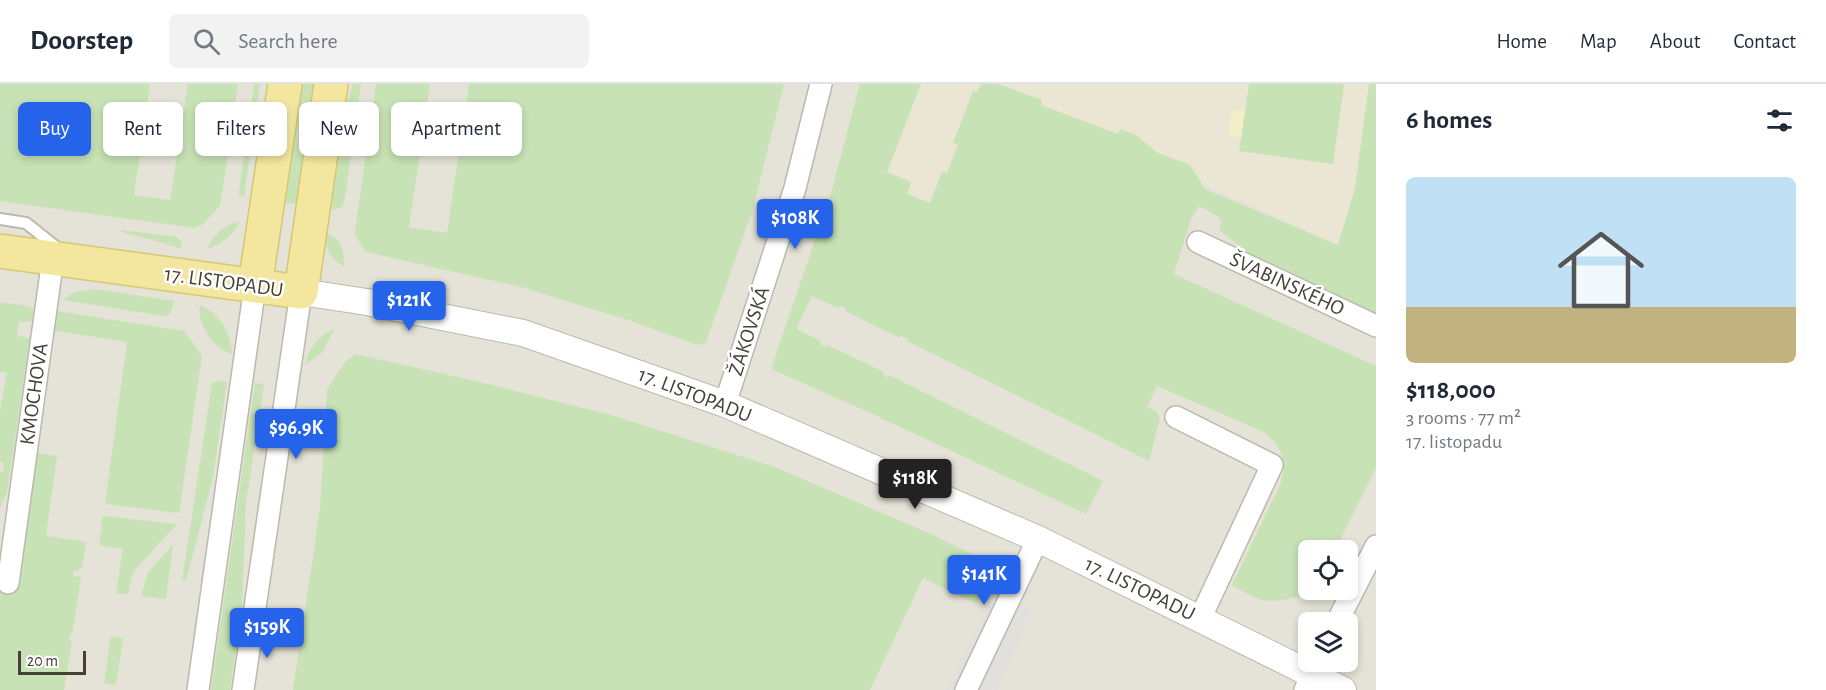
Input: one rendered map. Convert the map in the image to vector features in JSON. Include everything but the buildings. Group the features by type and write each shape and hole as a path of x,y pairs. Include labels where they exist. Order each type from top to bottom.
{"main road":[{"path":"255,286 285,84"},
{"path":"301,292 331,84"},
{"name":"17. LISTOPADU","path":"0,251 301,292"}],"street":[{"name":"ŽÁKOVSKÁ","path":"725,404 795,188 821,84"},
{"name":"ŠVABINSKÉHO","path":"1198,242 1376,326"},
{"name":"KMOCHOVA","path":"8,583 7,528 64,260"},
{"path":"198,690 255,286"},
{"path":"243,690 301,292"},
{"name":"17. LISTOPADU","path":"301,292 367,302 523,333 725,404 1038,539 1343,690"},
{"path":"1176,417 1272,465 1200,619"},
{"path":"966,690 1038,539"},
{"path":"1342,612 1376,546"}],"lane":[{"path":"0,219 26,223 64,260"}],"shaded area":[{"path":"0,84 1376,84 1376,690 0,690"},
{"path":"882,84 1369,84 1355,188 1339,246 1213,188 1018,105 956,212 859,178"},
{"path":"998,584 1034,613 997,690 946,690"}],"green space":[{"path":"0,84 150,84 147,102 103,102 103,156 140,156 134,195 170,200 177,156 183,156 183,116 188,84 238,84 235,102 195,102 195,156 227,156 220,206 202,225 194,228 0,201"},
{"path":"254,84 260,84 257,102 252,102"},
{"path":"298,84 317,84 314,102 299,102 299,156 307,156 300,204 281,202"},
{"path":"353,84 361,84 358,102 347,102"},
{"path":"376,84 430,84 427,102 391,102 391,156 419,156 409,227 447,233 458,156 522,156 522,102 466,102 469,84 784,84 752,212 706,342 700,345 521,287 366,252 355,232 366,156 379,156 379,102 373,102"},
{"path":"860,84 921,84 887,172 911,182 907,194 930,203 942,172 947,173 958,145 953,143 973,91 977,92 981,84 998,84 1042,100 1041,105 1118,134 1120,129 1136,135 1156,152 1190,165 1205,189 1338,245 1355,188 1369,84 1376,84 1376,316 1267,267 1219,230 1222,223 1219,217 1199,206 1191,219 1174,274 1376,366 1376,468 1340,540 1298,540 1298,596 1275,601 1262,600 1232,585 1282,477 1282,456 1276,443 1264,432 1157,386 1147,407 1157,412 1160,418 1149,461 907,341 908,339 902,336 900,338 845,311 846,308 840,306 838,308 812,296 796,329 821,341 820,344 826,347 827,345 884,372 883,375 888,378 889,375 1103,481 1086,514 773,370 772,366 831,193"},
{"path":"1249,84 1344,84 1333,164 1239,151"},
{"path":"244,156 250,156 244,197 239,195"},
{"path":"334,156 351,156 344,203 339,208 327,208"},
{"path":"240,221 227,238 207,249 220,231"},
{"path":"122,230 176,237 181,240 181,248 122,232"},
{"path":"323,232 334,237 341,245 344,267 329,252"},
{"path":"94,289 174,301 170,314 163,316 63,300 73,293"},
{"path":"0,302 27,306 32,308 34,314 32,321 19,322 17,336 30,338 7,493 0,507 0,472 3,472 4,463 0,462 0,411 7,373 0,372"},
{"path":"200,305 219,319 223,325 232,354 219,347 208,335 201,320"},
{"path":"56,311 184,331 202,356 179,513 105,504 127,342 51,330"},
{"path":"334,329 323,352 305,365 315,343"},
{"path":"355,354 484,383 614,416 775,467 931,534 1000,568 976,604 923,578 870,690 293,690 320,509 327,389 345,362"},
{"path":"227,382 213,477 186,581 182,581 212,383"},
{"path":"255,383 264,384 246,503 242,606 230,690 211,690"},
{"path":"34,452 57,456 46,536 86,542 82,568 74,571 73,576 81,577 72,634 69,640 72,640 64,690 0,690 0,556 2,562"},
{"path":"103,516 177,524 133,572 128,595 116,593 123,549 99,545"},
{"path":"173,544 166,599 141,596 148,573"},
{"path":"111,636 123,638 116,685 104,683"}],"sand":[{"path":"1232,110 1245,111 1241,138 1228,136"}]}
